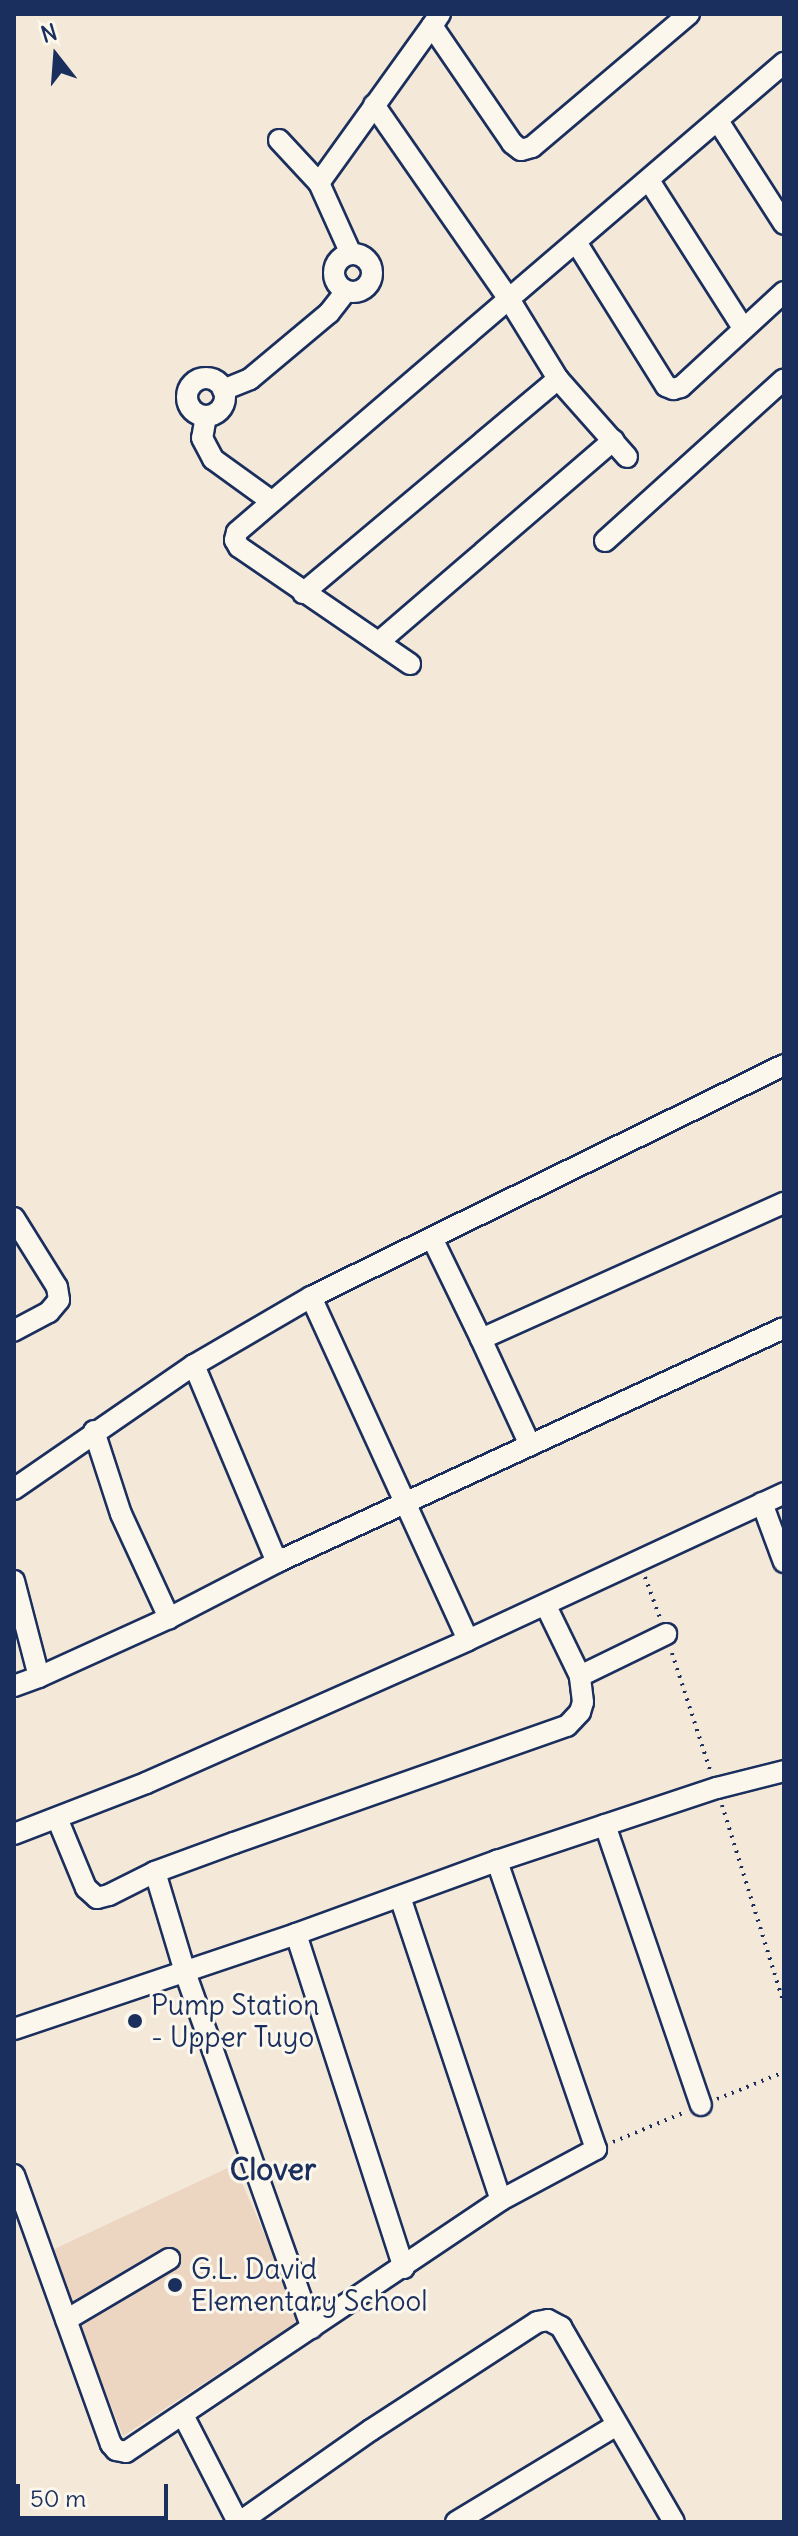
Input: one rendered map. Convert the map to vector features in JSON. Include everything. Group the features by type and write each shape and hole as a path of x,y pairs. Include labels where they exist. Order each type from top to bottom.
{"street":[{"path":"319,183 436,20 512,143 521,150 532,147 689,14"},
{"path":"410,664 239,547 235,540 237,532 650,182 784,63"},
{"path":"374,105 509,299 558,379 627,457"},
{"path":"718,121 784,224"},
{"path":"223,390 250,379 329,313 346,291 365,288 372,274 366,260 351,254 319,183 279,140"},
{"path":"650,182 743,328"},
{"path":"576,242 666,386 681,387 784,292"},
{"path":"346,291 335,282 334,268 338,261 351,254"},
{"path":"206,416 188,405 186,398 191,384 204,377 212,379 223,390 223,405 206,416 202,438 213,459 271,501"},
{"path":"303,593 558,379"},
{"path":"605,541 784,379"},
{"path":"380,641 614,440"},
{"path":"14,1489 194,1365 311,1297 433,1240 784,1065"},
{"path":"481,1339 784,1203"},
{"path":"14,1218 57,1287 59,1300 49,1312 14,1331"},
{"path":"433,1240 530,1445"},
{"path":"311,1297 468,1640"},
{"path":"14,1686 169,1618 277,1562 784,1328"},
{"path":"194,1365 277,1562"},
{"path":"94,1431 121,1514 169,1618"},
{"path":"14,1834 146,1783 546,1606 784,1493"},
{"path":"762,1503 784,1562"},
{"path":"14,1581 39,1677"},
{"path":"57,1818 86,1888 97,1898 127,1888 155,1872 567,1726 580,1712 583,1702 580,1676 546,1606"},
{"path":"580,1676 666,1634"},
{"path":"14,2029 296,1934 497,1861 717,1788 784,1771"},
{"path":"605,1825 701,2105"},
{"path":"14,2175 116,2450 126,2452 184,2417 501,2200 596,2149 497,1861"},
{"path":"155,1872 185,1972 312,2328"},
{"path":"400,1897 501,2200"},
{"path":"296,1934 404,2268"},
{"path":"66,2320 169,2259"},
{"path":"184,2417 239,2522 537,2322 548,2320 561,2327 669,2520"},
{"path":"456,2522 617,2425"}],"shaded area":[{"name":"G.L. David Elementary School","path":"234,2165 302,2319 123,2436 50,2251"}],"place":[{"name":"Pump Station - Upper Tuyo","path":"135,2021"},
{"name":"G.L. David Elementary School","path":"175,2285"}],"district":[{"name":"Clover","path":"273,2169"}]}
